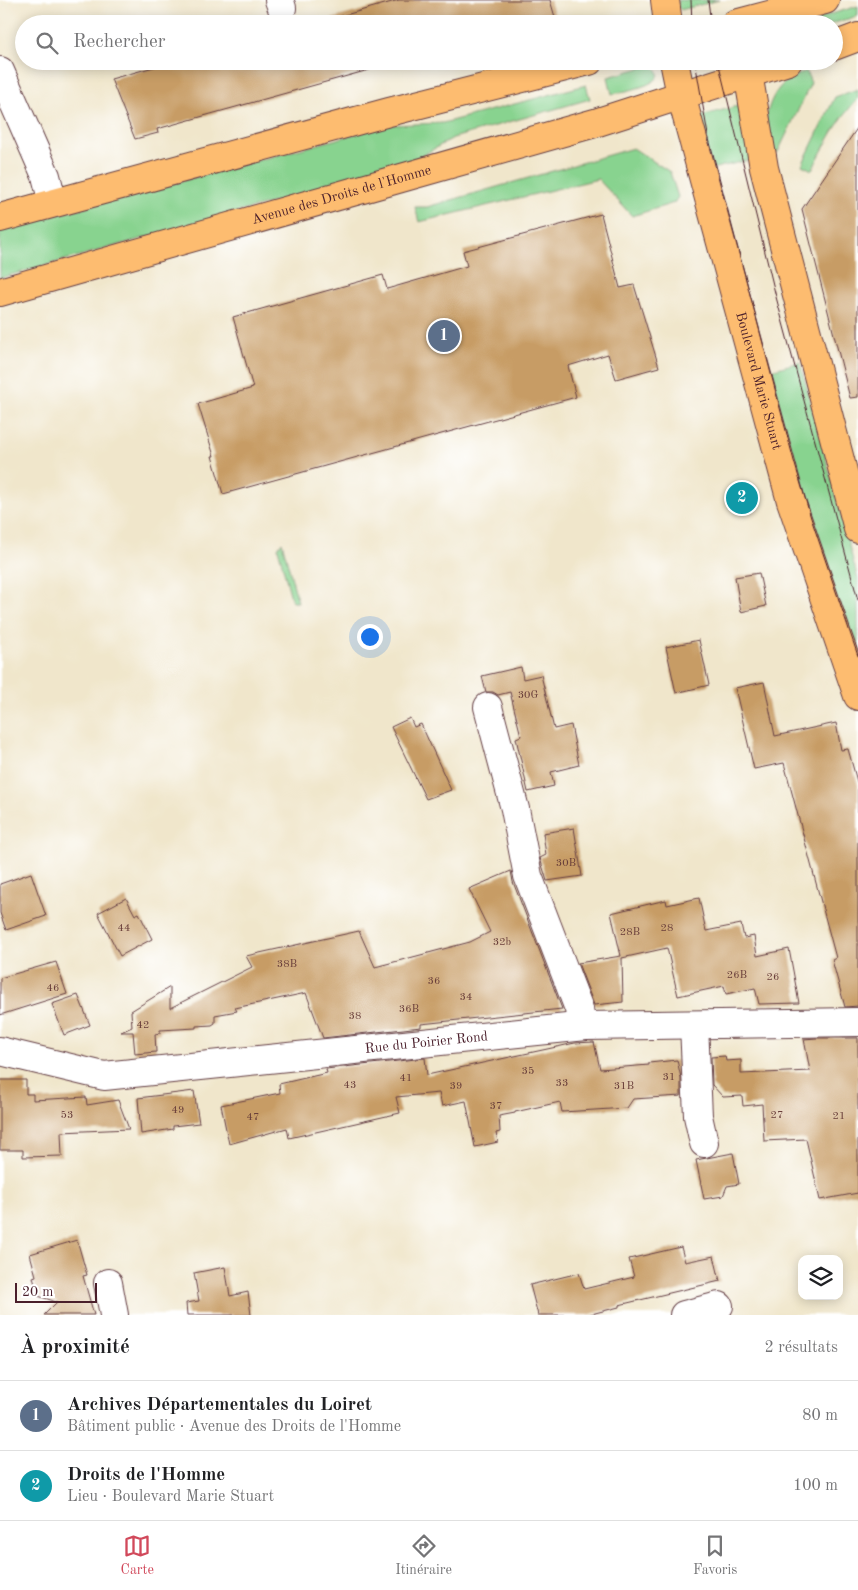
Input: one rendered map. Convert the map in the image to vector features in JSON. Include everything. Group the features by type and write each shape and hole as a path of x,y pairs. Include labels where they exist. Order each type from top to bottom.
{"main road":[{"path":"665,0 667,15"},
{"path":"752,15 825,0"},
{"path":"843,43 858,37"},
{"path":"0,218 389,112 554,70"},
{"name":"Boulevard Marie Stuart","path":"676,70 681,95 792,501 858,696"},
{"name":"Avenue des Droits de l'Homme","path":"0,292 595,123 681,95 742,70"},
{"path":"747,70 764,168 858,529"}],"street":[{"path":"0,70 46,176 53,203"},
{"path":"488,707 515,809 528,876 579,1009 581,1026"},
{"name":"Rue du Poirier Rond","path":"0,1050 104,1076 581,1026 858,1022"},
{"path":"694,1025 698,1116 704,1143"},
{"path":"108,1283 114,1315"},
{"path":"684,1315 720,1306"}],"green space":[{"path":"678,0 719,0 681,10 678,7"},
{"path":"858,6 858,16 843,20 843,15 828,15"},
{"path":"633,70 658,71 658,76 654,81 646,85 612,94 608,77"},
{"path":"806,71 811,83 778,152 767,156 765,126 773,98 785,82"},
{"path":"586,85 590,99 453,138 404,166 0,278 0,230 389,125 443,123"},
{"path":"858,89 858,99 838,124 812,170 802,165 835,97"},
{"path":"737,106 740,107 754,159 711,169 698,117"},
{"path":"633,148 670,172 678,197 674,203 632,216 598,179 419,222 415,207 427,207"},
{"path":"800,362 858,579 858,677 763,372"},
{"path":"282,542 298,602 292,602 278,548"}],"building":[{"path":"399,0 550,0 554,15 345,15"},
{"path":"143,70 369,70 157,129 158,133 135,139 111,79"},
{"path":"858,127 858,397 850,398 802,209"},
{"path":"601,214 620,288 634,285 659,367 616,379 608,354 568,366 576,397 223,494 198,404 253,388 233,317 383,275 387,289 467,266 463,251"},
{"path":"759,573 766,606 741,612 735,577"},
{"path":"699,640 709,685 676,693 666,647"},
{"path":"521,667 523,679 541,675 554,729 571,725 579,765 551,772 554,786 528,792 516,738 521,736 510,692 498,695 493,692 486,692 482,676"},
{"path":"764,682 775,736 836,723 841,750 848,749 858,785 858,1006 845,1007 832,960 836,958 784,763 754,769 735,688"},
{"path":"410,718 414,727 421,724 451,790 426,799 391,727"},
{"path":"574,828 582,876 547,881 540,858 546,855 543,833"},
{"path":"511,871 513,882 562,1009 421,1024 421,1027 323,1038 306,993 235,1008 237,1011 215,1015 215,1023 212,1025 160,1030 160,1033 155,1034 156,1052 135,1054 133,1032 121,1032 132,1027 131,1011 170,987 170,1008 252,967 246,956 359,931 375,967 470,942 490,932 469,889"},
{"path":"31,873 46,916 6,930 0,913 0,884"},
{"path":"126,898 135,915 139,913 152,939 120,956 98,913"},
{"path":"699,898 706,931 741,924 744,938 754,936 757,956 789,949 799,1003 759,1004 755,988 726,994 724,986 678,996 667,948 622,958 623,1002 594,1005 578,963 621,956 611,913 666,900 667,905"},
{"path":"56,962 67,994 0,1015 0,978"},
{"path":"78,995 90,1025 64,1035 52,1004"},
{"path":"858,1038 858,1193 820,1200 806,1139 764,1141 762,1104 743,1106 742,1096 723,1097 712,1085 711,1057 725,1056 726,1061 741,1060 741,1074 810,1071 804,1039"},
{"path":"594,1042 600,1069 649,1065 649,1063 677,1060 681,1078 681,1096 633,1099 627,1108 562,1112 560,1102 515,1112 499,1116 500,1132 496,1133 498,1142 475,1147 466,1101 442,1106 439,1093 396,1097 400,1113 289,1138 287,1128 229,1144 221,1105 280,1093 279,1084 327,1073 326,1069 425,1058 427,1075 575,1043"},
{"path":"0,1080 26,1080 26,1094 33,1094 33,1100 86,1097 87,1105 118,1100 129,1129 61,1132 62,1156 23,1157 23,1150 0,1150"},
{"path":"194,1091 199,1123 173,1126 173,1129 141,1134 138,1098"},
{"path":"733,1153 739,1184 727,1186 723,1196 704,1199 696,1160"},
{"path":"77,1240 87,1275 83,1276 94,1315 44,1315 57,1302 38,1296 33,1277 36,1276 30,1254"},
{"path":"681,1247 685,1262 714,1256 720,1281 619,1305 619,1307 587,1315 538,1315 530,1285 579,1273 584,1289 634,1277 629,1259"},
{"path":"225,1267 230,1296 248,1292 251,1315 187,1315 186,1303 199,1301 194,1273"}],"tram line":[{"path":"691,0 692,15"},
{"path":"708,0 710,15"},
{"path":"697,70 708,135 794,461 811,518 858,656"},
{"path":"720,70 776,297 858,600"}],"place":[{"name":"Archives Départementales du Loiret","path":"444,336"},
{"name":"Droits de l'Homme","path":"742,498"}]}
